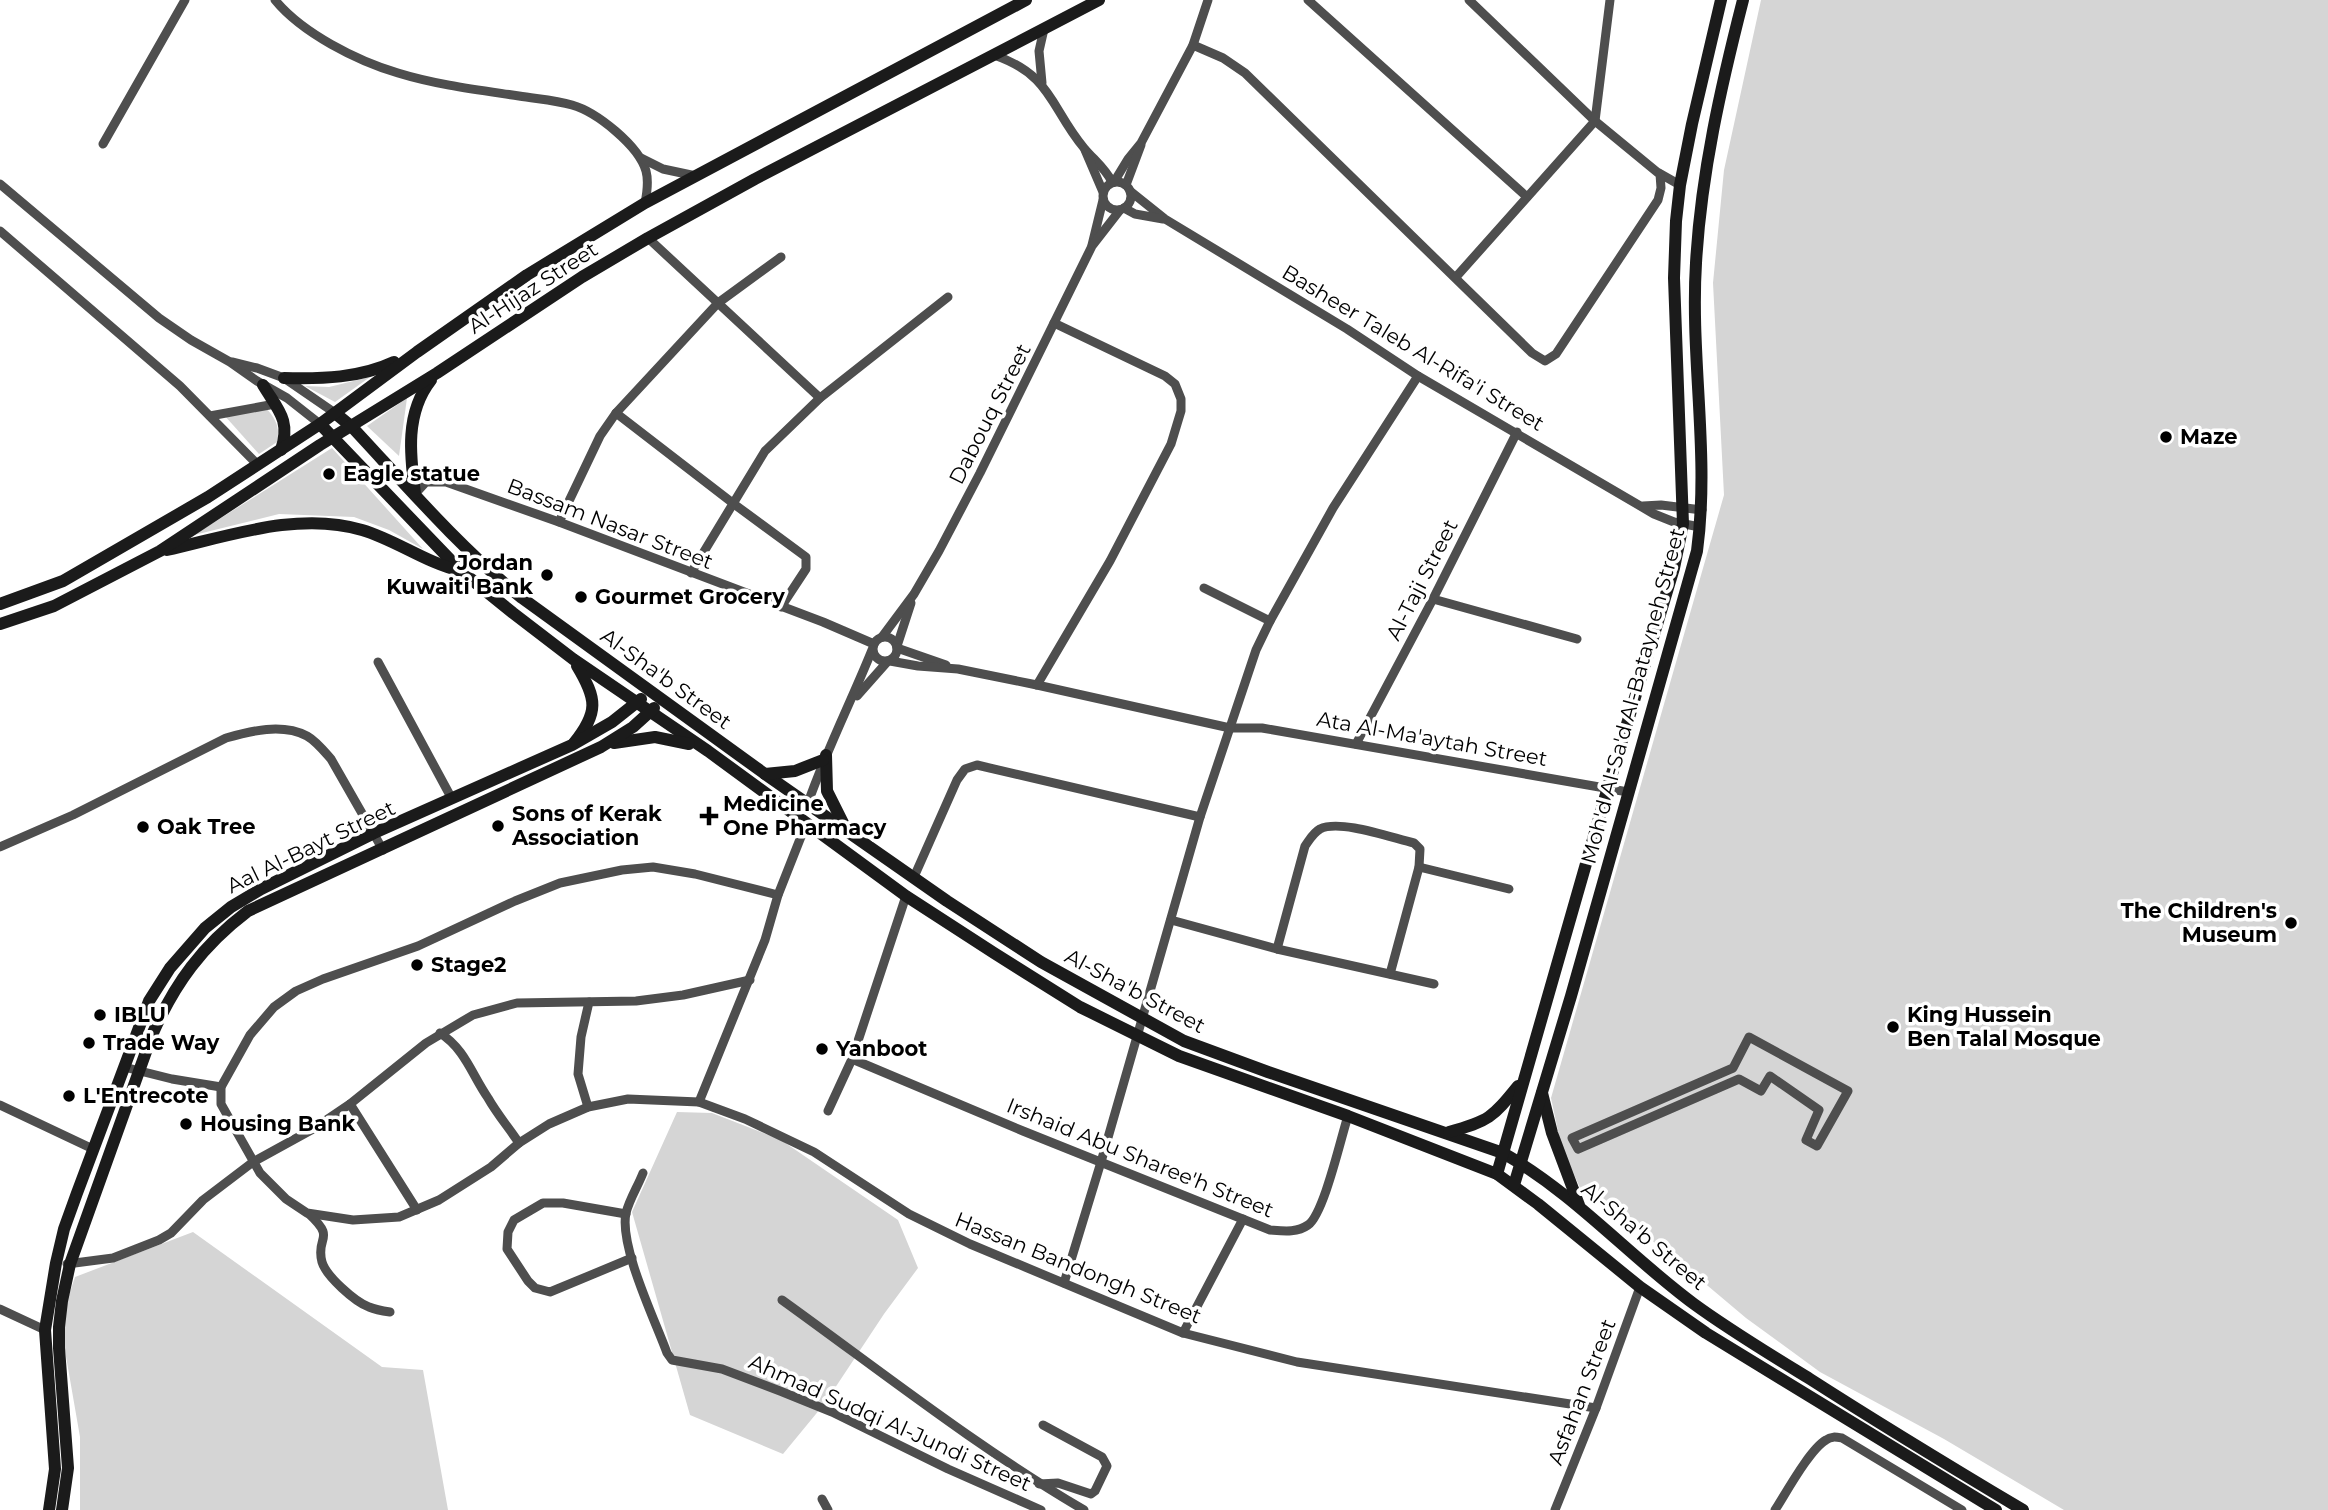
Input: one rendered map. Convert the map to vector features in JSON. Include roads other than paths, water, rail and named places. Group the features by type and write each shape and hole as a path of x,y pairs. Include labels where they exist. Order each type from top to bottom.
{"main road":[{"name":"Al-Hijaz Street","path":"0,604 63,581 160,526 320,424 527,275 645,203 1026,0"},
{"name":"Al-Hijaz Street","path":"0,624 54,607 160,551 582,277 767,173 1099,0"},
{"name":"Moh'd Al-Sa'd Al-Batayneh Street","path":"1497,1174 1674,568 1684,508 1674,278 1680,186 1721,0"},
{"name":"Moh'd Al-Sa'd Al-Batayneh Street","path":"1514,1185 1697,551 1702,510 1695,314 1696,263 1710,149 1743,0"},
{"path":"284,378 320,379 373,371 417,352"},
{"path":"415,494 411,455 412,420 417,402 437,373"},
{"path":"263,385 285,422 281,450"},
{"name":"Al-Sha'b Street","path":"335,413 352,427 453,536 494,575 765,774 1041,962 1175,1037 1237,1061 1448,1132 1522,1163 1579,1205 1669,1284 1713,1317 1871,1418 2023,1510"},
{"name":"Al-Sha'b Street","path":"320,424 461,571 573,659 708,751 906,895 1080,1007 1137,1036 1202,1065 1348,1116 1497,1174 1640,1287 1706,1333 1996,1510"},
{"path":"160,551 266,527 327,524 363,530 442,567 461,571"},
{"path":"572,745 587,725 594,707 589,687 573,659"},
{"name":"Aal Al-Bayt Street","path":"62,1510 68,1468 59,1327 64,1229 149,1000 170,968 205,928 231,907 261,889 374,833 592,735 649,691"},
{"name":"Aal Al-Bayt Street","path":"49,1510 55,1469 46,1331 63,1264 140,1072 156,1025 182,977 203,951 248,911 601,747 633,727 662,700"},
{"path":"601,747 626,740 655,737 680,741 708,751"},
{"path":"765,774 796,771 824,757 827,791 846,831"},
{"path":"1448,1132 1487,1120 1523,1080"},
{"path":"1542,1093 1552,1133 1579,1205"}],"street":[{"path":"103,144 185,0"},
{"path":"275,0 317,35 365,61 399,74 558,102 585,110 613,129 641,158 663,169 696,176"},
{"path":"1103,196 1141,143 1193,45 1208,0"},
{"path":"1308,0 1527,197"},
{"path":"1469,0 1595,121 1660,174 1680,186"},
{"path":"1456,277 1595,121 1610,0"},
{"path":"1042,83 1039,51 1044,29"},
{"path":"1193,45 1223,58 1245,73 1531,353 1545,361 1551,358 1572,331 1657,200 1661,188 1660,174"},
{"path":"994,55 1014,63 1042,83 1085,149 1113,182 1128,188"},
{"path":"1085,149 1109,208 1122,209 1131,199 1128,188 1141,143"},
{"path":"641,158 647,175 645,203"},
{"path":"0,184 159,318 310,414 320,424"},
{"name":"Basheer Taleb Al-Rifa'i Street","path":"1128,188 1165,219 1418,376 1662,518 1700,527"},
{"name":"Dabouq Street","path":"1092,246 1103,196"},
{"name":"Basheer Taleb Al-Rifa'i Street","path":"1122,209 1165,219"},
{"name":"Dabouq Street","path":"882,637 914,594 980,473 1092,246 1122,209"},
{"path":"0,231 180,386 258,465"},
{"path":"649,238 820,398"},
{"path":"559,522 592,451 616,413 718,303 781,257"},
{"path":"691,573 771,444 820,398 948,297"},
{"path":"1037,685 1110,561 1165,458 1181,411 1179,391 1165,376 1054,323"},
{"path":"230,362 284,378 335,413"},
{"path":"1064,1283 1200,817 1246,677 1269,621 1333,508 1418,376"},
{"path":"210,416 275,404"},
{"path":"616,413 806,557 806,569 781,607"},
{"name":"Al-Taji Street","path":"1356,744 1517,432"},
{"name":"Bassam Nasar Street","path":"415,494 426,482 440,480 559,522 781,607 873,647"},
{"name":"Basheer Taleb Al-Rifa'i Street","path":"1643,506 1702,510"},
{"path":"1204,588 1269,621"},
{"name":"Dabouq Street","path":"897,647 914,594"},
{"path":"1433,599 1577,639"},
{"path":"808,803 824,757 851,702 873,647 882,637 893,640 897,647 958,669"},
{"path":"873,647 877,660 958,669"},
{"path":"851,702 895,657 897,647"},
{"path":"378,662 452,799"},
{"name":"Ata Al-Ma'aytah Street","path":"958,669 1230,728 1262,728 1628,792"},
{"path":"0,847 74,815 226,738 249,731 278,729 307,736 321,747 331,759 383,850"},
{"path":"914,877 957,780 965,769 977,765 1200,817"},
{"path":"699,1102 750,980 778,895 806,824"},
{"path":"1276,949 1306,846 1312,836 1333,826 1415,843 1420,849 1419,867 1390,975"},
{"path":"390,1312 364,1305 338,1285 326,1271 321,1256 325,1234 321,1225 278,1192 254,1162 221,1104 221,1087 233,1062 274,1007 296,991 323,979 418,946 560,883 622,870 653,867 695,874 778,895"},
{"path":"1419,867 1509,890"},
{"path":"828,1111 852,1059 906,895"},
{"path":"1171,920 1276,949 1434,985"},
{"path":"63,1264 113,1258 171,1233 203,1200 254,1162 313,1129 350,1104 397,1064 440,1033 473,1015 517,1003 636,1001 683,995 750,980"},
{"path":"588,1107 578,1074 581,1037 589,1002"},
{"path":"440,1033 462,1053 488,1098 519,1143"},
{"path":"1749,1037 1848,1091 1817,1146 1806,1140 1819,1110 1770,1076 1761,1091 1739,1079 1578,1149 1572,1138 1733,1068 1749,1037"},
{"name":"Irshaid Abu Sharee'h Street","path":"852,1059 1270,1230 1291,1231 1304,1228 1314,1220 1348,1116"},
{"path":"124,1067 221,1087"},
{"name":"Hassan Bandongh Street","path":"307,1213 353,1220 399,1217 460,1187 549,1124 588,1107 628,1099 699,1102 745,1119 814,1152 924,1222 1021,1266 1183,1333 1297,1362 1596,1408"},
{"path":"350,1104 417,1210"},
{"path":"0,1105 93,1149"},
{"name":"Ahmad Sudqi Al-Jundi Street","path":"643,1173 626,1214 626,1234 632,1258 672,1360 722,1369 771,1387 832,1412 948,1469 1041,1510"},
{"path":"626,1214 563,1203 543,1203 514,1220 508,1231 507,1249 528,1281 535,1288 550,1292 632,1258"},
{"path":"1183,1333 1243,1219"},
{"name":"Asfahan Street","path":"1555,1510 1640,1287"},
{"path":"782,1300 987,1449 1084,1510"},
{"path":"0,1309 46,1331"},
{"path":"1039,1484 1058,1483 1091,1494 1107,1466 1102,1457 1043,1425"},
{"path":"1775,1510 1814,1453 1828,1438 1833,1437 1842,1438 1958,1509"},
{"path":"822,1499 828,1510"}],"place":[{"name":"Maze","path":"2166,437"},
{"name":"Eagle statue","path":"329,474"},
{"name":"Jordan Kuwaiti Bank","path":"547,575"},
{"name":"Gourmet Grocery","path":"581,597"},
{"name":"Medicine One Pharmacy","path":"709,816"},
{"name":"Sons of Kerak Association","path":"498,826"},
{"name":"Oak Tree","path":"143,827"},
{"name":"The Children's Museum","path":"2291,923"},
{"name":"Stage2","path":"417,965"},
{"name":"IBLU","path":"100,1015"},
{"name":"King Hussein Ben Talal Mosque","path":"1893,1027"},
{"name":"Trade Way","path":"89,1043"},
{"name":"Yanboot","path":"822,1049"},
{"name":"L'Entrecote","path":"69,1096"},
{"name":"Housing Bank","path":"186,1124"}]}
